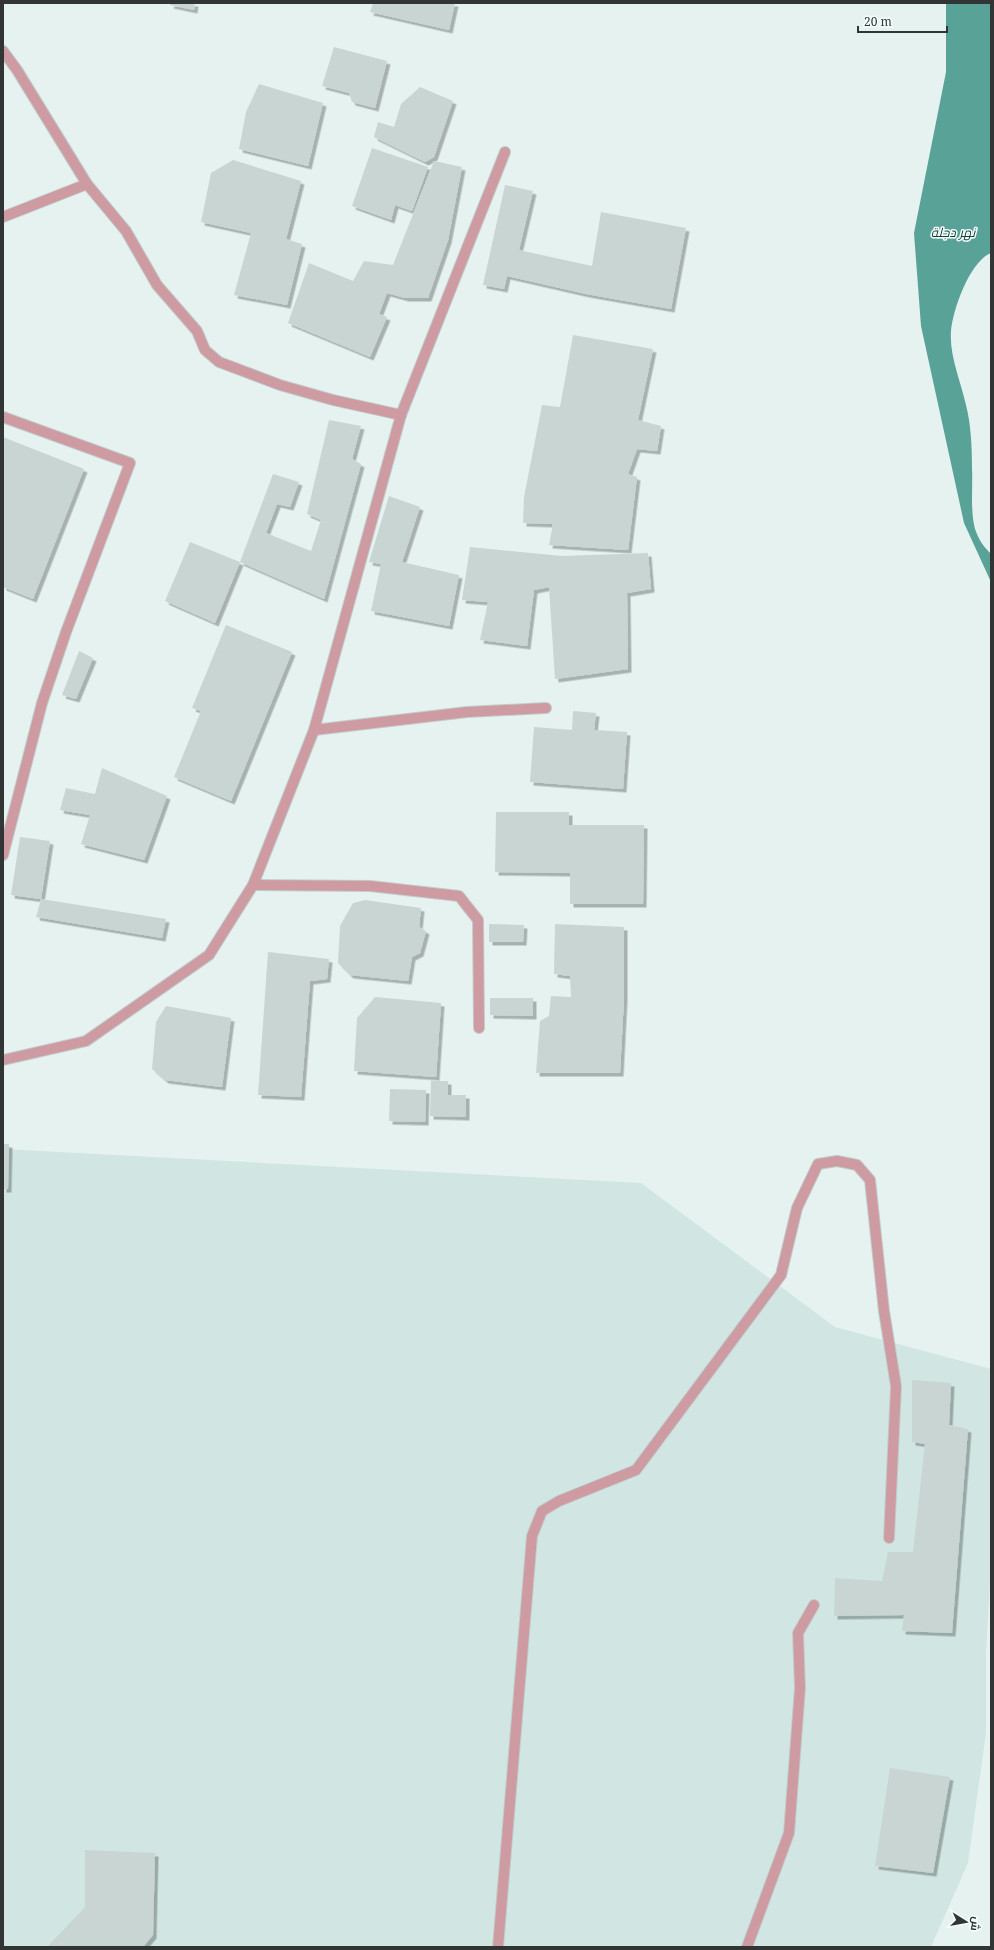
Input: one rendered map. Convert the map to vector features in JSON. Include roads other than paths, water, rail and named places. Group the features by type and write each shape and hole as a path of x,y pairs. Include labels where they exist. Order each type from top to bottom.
{"street":[{"path":"3,51 17,70 87,184 126,232 157,285 197,331 205,350 219,362 280,385 333,400 401,415"},
{"path":"3,1060 86,1041 209,955 253,885 314,730 401,415 505,152"},
{"path":"3,217 87,184"},
{"path":"3,417 130,463 66,632 42,703 3,855"},
{"path":"314,730 467,712 546,708"},
{"path":"253,885 370,886 459,896 478,920 479,1028"},
{"path":"498,1947 532,1536 542,1511 559,1501 636,1470 781,1275 797,1208 818,1164 837,1161 857,1165 870,1180 884,1311 896,1386 889,1538"},
{"path":"747,1947 789,1833 800,1688 798,1633 814,1606"}],"water":[{"name":"نهر دجلة","path":"946,3 991,3 991,253 976,265 964,287 952,322 951,340 954,359 968,413 970,428 972,452 973,521 980,540 991,554 991,582 964,523 921,326 914,233 946,72"}]}
